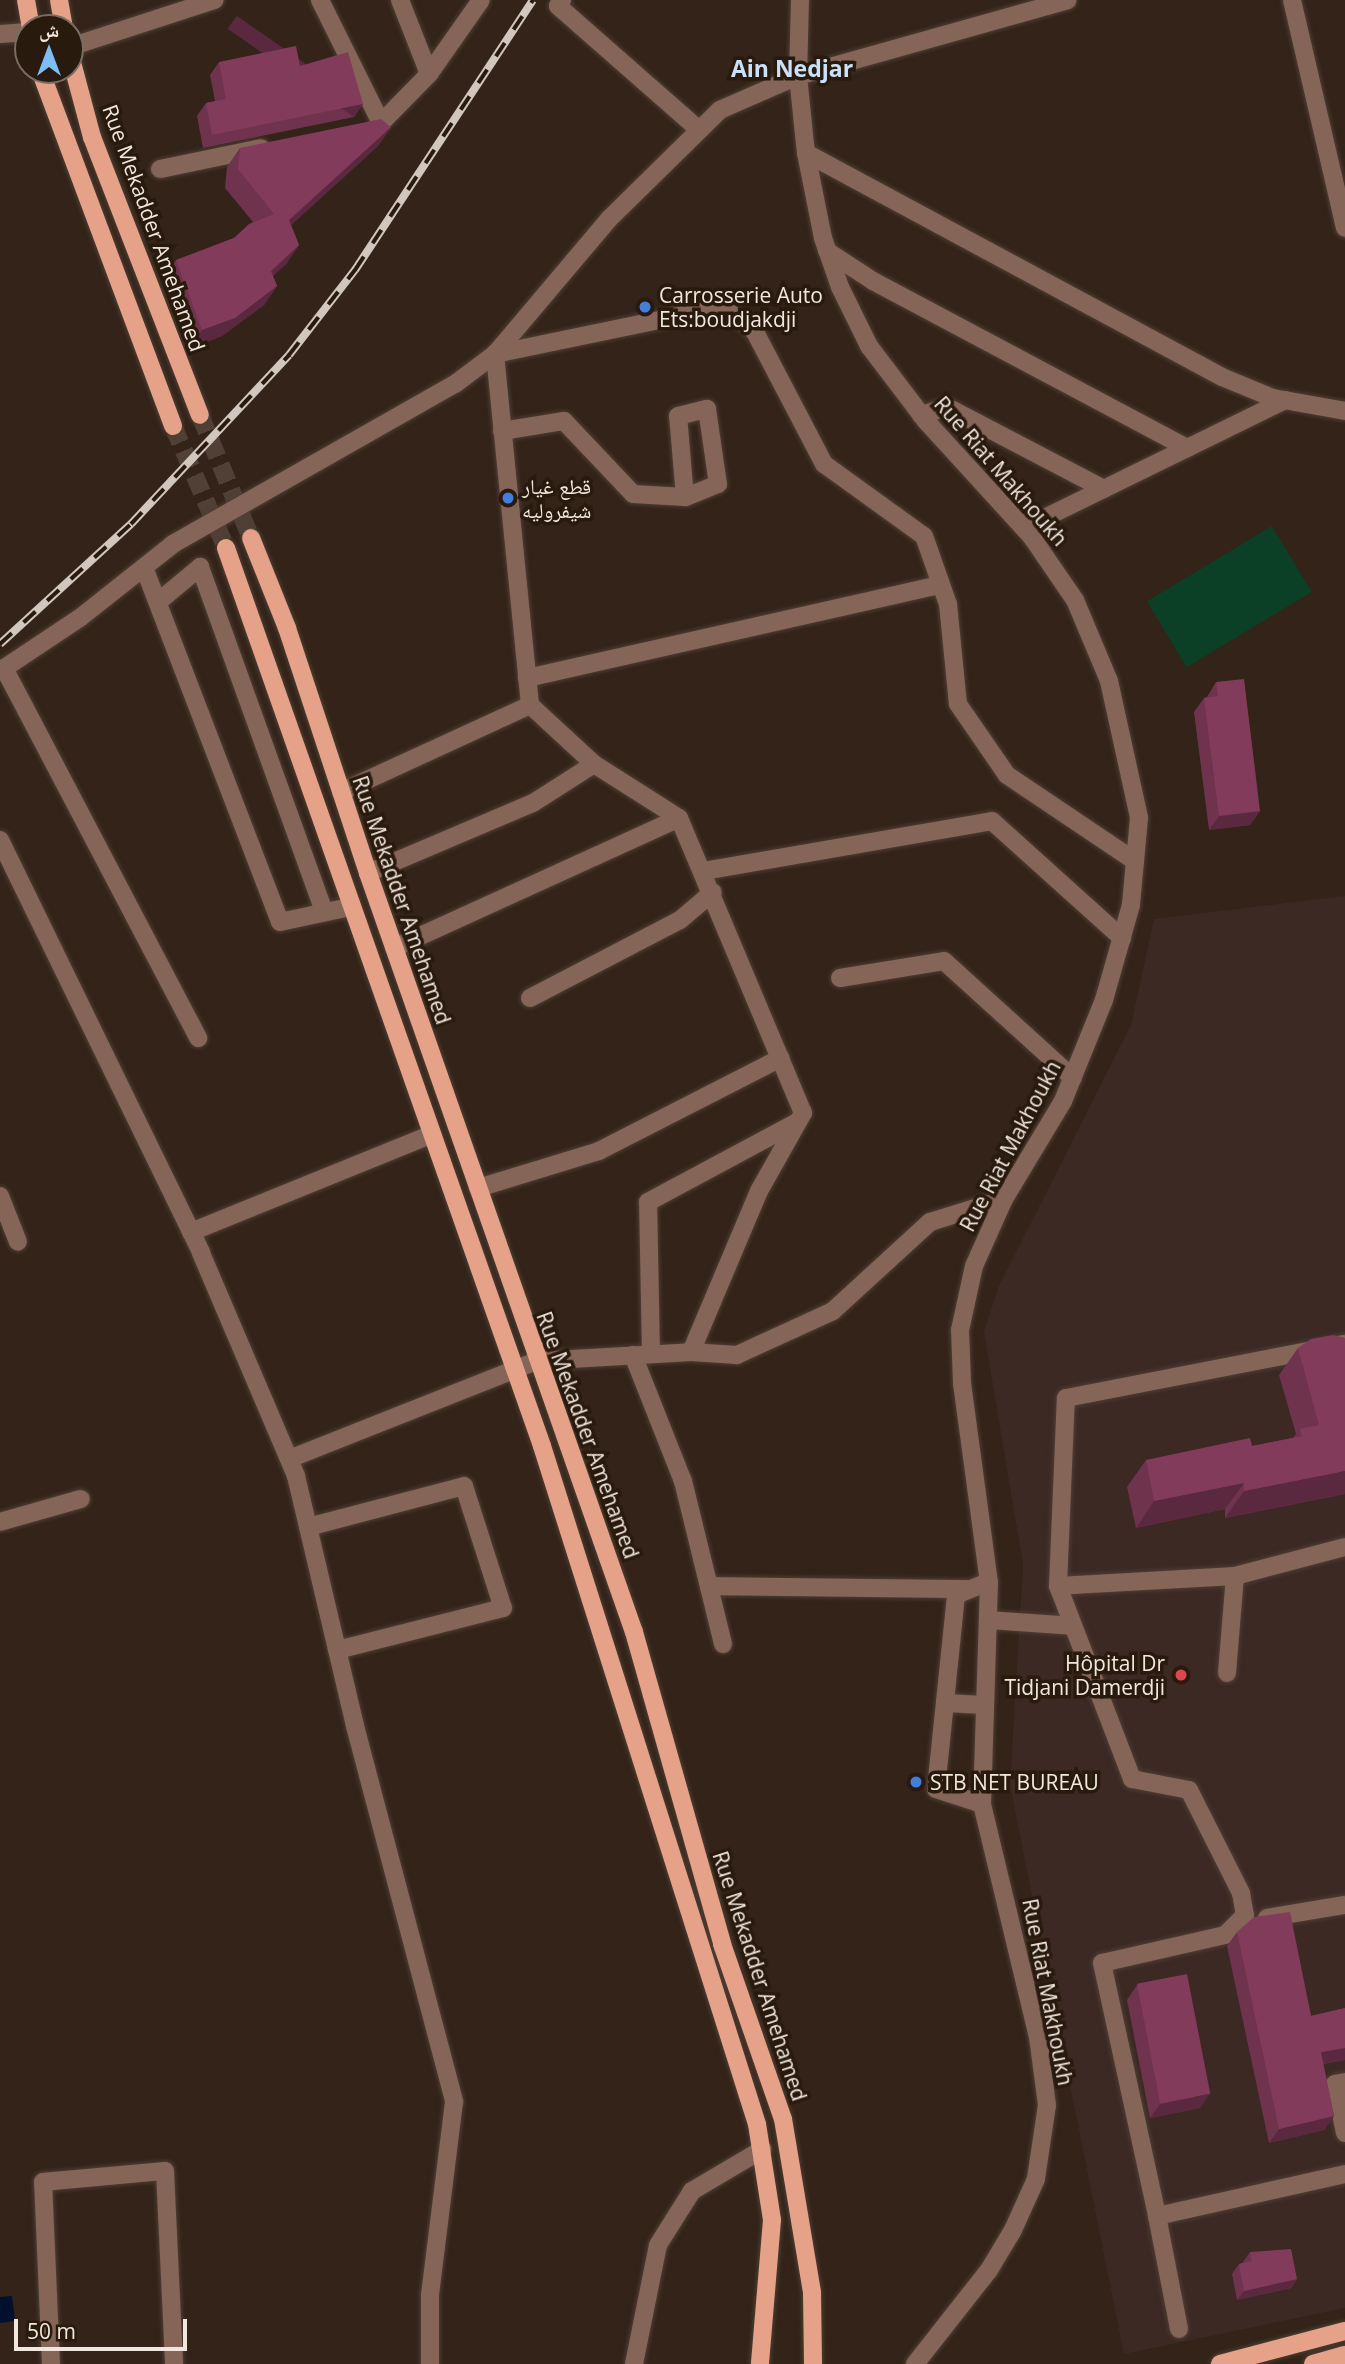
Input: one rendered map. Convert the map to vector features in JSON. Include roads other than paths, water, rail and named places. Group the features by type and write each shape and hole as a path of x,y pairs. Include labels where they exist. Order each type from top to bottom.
{"main road":[{"path":"45,84 173,426"},
{"name":"Rue Mekadder Amehamed","path":"78,84 92,137 200,415"},
{"name":"Rue Mekadder Amehamed","path":"251,538 287,628 368,873 537,1362 634,1632 722,1944 783,2119 812,2292 813,2364"},
{"path":"226,548 276,681 350,907 515,1370 763,2149 772,2220 760,2364"},
{"path":"1220,2364 1345,2331"},
{"path":"1313,2364 1345,2355"}],"street":[{"path":"84,42 215,0"},
{"path":"320,0 381,122"},
{"path":"400,0 429,74"},
{"path":"355,128 381,122 429,74 481,0"},
{"path":"562,0 558,6 699,130"},
{"name":"Rue Riat Makhoukh","path":"800,0 798,76 806,153 827,251 869,346 921,415 1024,528 1075,600 1109,681 1139,818 1131,905 1104,1000 1073,1077 1004,1199 974,1266 960,1331 962,1382 989,1582 982,1804 1038,2037 1047,2105 1036,2179 1013,2230 989,2270 915,2364"},
{"path":"1292,0 1345,228"},
{"path":"198,1038 2,669 145,570 173,544 456,384 495,354 610,218 720,110 798,76 1058,1"},
{"path":"160,169 277,144"},
{"path":"806,153 1222,377 1285,400 1345,411"},
{"path":"827,251 873,281 1187,448"},
{"path":"495,354 697,312 729,313 755,332 824,464 924,536 948,604 958,704 1007,775 1135,861"},
{"path":"495,354 530,705 594,764 679,818 803,1113 759,1191 691,1352"},
{"path":"1024,528 1285,400"},
{"path":"921,415 947,407 1104,489"},
{"path":"502,431 564,421 633,494 685,497 718,484 706,409 678,416 685,497"},
{"path":"158,602 200,568 324,912"},
{"path":"145,570 280,922 350,907"},
{"path":"527,678 941,585"},
{"path":"341,792 530,705"},
{"path":"368,873 533,803 594,764"},
{"path":"394,948 679,818"},
{"path":"703,871 992,821 1122,938"},
{"path":"0,840 191,1232 289,1459 454,2102 430,2295 430,2364"},
{"path":"530,998 680,920 712,892"},
{"path":"840,978 944,961 1073,1077"},
{"path":"478,1188 599,1151 781,1058"},
{"path":"723,1644 683,1481 642,1355 648,1202 798,1121"},
{"path":"191,1232 432,1134"},
{"path":"0,1196 18,1242"},
{"path":"289,1459 537,1362 691,1352 737,1355 833,1311 930,1222 1004,1199"},
{"path":"1179,2329 1102,1963 1225,1935 1245,1915 1241,1893 1189,1790 1132,1779 1058,1586 1066,1398 1345,1343"},
{"path":"308,1527 464,1486 503,1608 337,1650"},
{"path":"0,1522 80,1499"},
{"path":"1058,1586 1236,1576 1345,1547"},
{"path":"1227,1673 1236,1576"},
{"path":"982,1804 936,1789 956,1595 989,1582"},
{"path":"709,1586 971,1589"},
{"path":"988,1620 1073,1626"},
{"path":"945,1703 984,1705"},
{"path":"1239,1921 1345,1905"},
{"path":"1345,2082 1335,2084 1345,2133"},
{"path":"634,2364 658,2245 692,2191 763,2149"},
{"path":"51,2364 43,2182 165,2171 174,2364"},
{"path":"1157,2216 1345,2174"}],"water":[{"path":"12,2296 15,2321 0,2323 0,2297"}],"tunnel":[{"path":"200,415 251,538"},
{"path":"173,426 226,548"}],"railway":[{"path":"0,644 131,524 289,355 355,270 533,0"}],"place":[{"name":"Carrosserie Auto Ets:boudjakdji","path":"645,307"},
{"name":"قطع غيار شيفروليه","path":"508,498"},
{"name":"Hôpital Dr Tidjani Damerdji","path":"1181,1675"},
{"name":"STB NET BUREAU","path":"916,1782"}],"district":[{"name":"Ain Nedjar","path":"792,68"}]}
